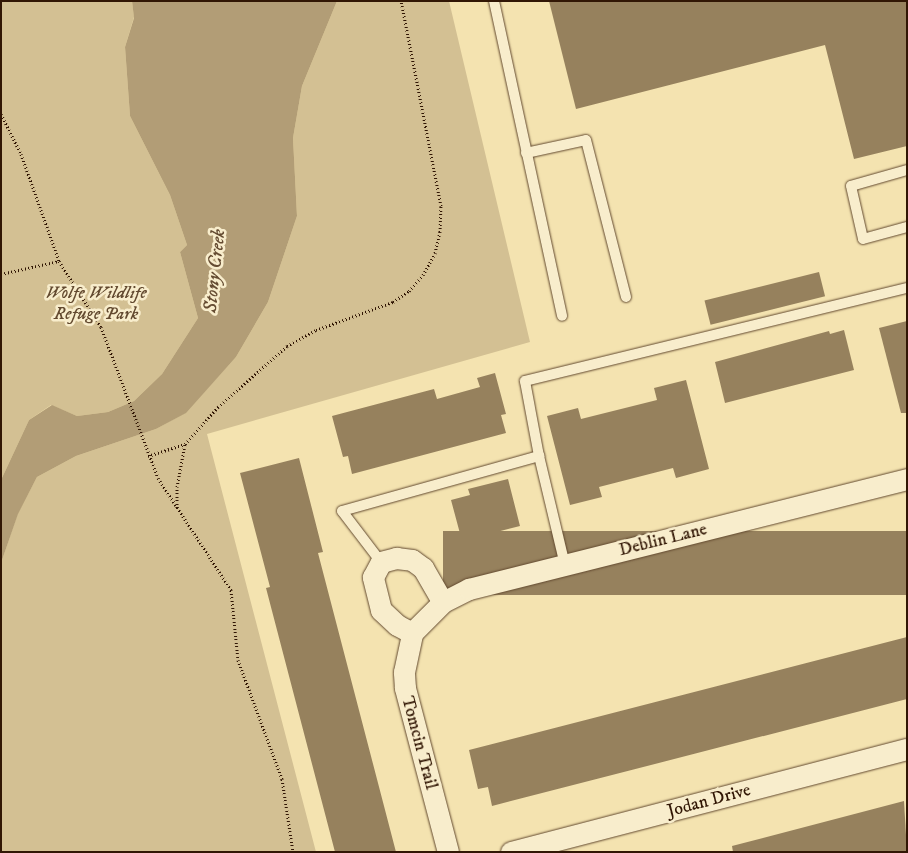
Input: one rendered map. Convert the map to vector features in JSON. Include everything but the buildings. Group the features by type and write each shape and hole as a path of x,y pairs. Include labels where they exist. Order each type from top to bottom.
{"street":[{"name":"Deblin Lane","path":"427,616 443,602 469,589 907,479"},
{"path":"412,633 397,625 381,610 373,577 380,562 396,558 412,560 423,568 443,602"},
{"name":"Tomcin Trail","path":"427,616 412,633 405,656 405,688 448,852"},
{"name":"Jodan Drive","path":"511,852 907,749"}],"lane":[{"path":"494,1 562,316"},
{"path":"526,153 586,140 626,297"},
{"path":"907,170 852,186 863,240 907,227"},
{"path":"565,565 539,456 525,381 907,288"},
{"path":"380,562 342,511 539,456"}],"path":[{"path":"178,511 177,487 185,444 218,406 287,346 316,330 393,302 409,291 423,275 435,253 440,232 441,206 401,1"},
{"path":"1,114 21,154 59,260 101,327 148,456 178,511 210,554 231,590 238,660 280,771 293,852"},
{"path":"1,274 59,260"},
{"path":"148,456 185,444"}],"green space":[{"name":"Wolfe Wildlife Refuge Park","path":"1,1 132,1 134,17 125,47 130,116 170,195 187,245 180,252 198,318 162,374 134,401 108,412 77,416 51,405 29,420 1,480"},
{"path":"337,1 449,1 530,342 207,434 316,852 1,852 1,563 18,513 37,477 76,456 156,429 185,413 236,357 268,302 297,216 293,138 302,86"}],"water":[{"name":"Stony Creek","path":"132,1 337,1 302,86 293,138 297,216 268,302 236,357 186,413 156,429 76,456 37,477 18,514 1,563 1,480 29,420 52,405 77,416 108,412 134,401 162,374 198,318 180,252 187,245 170,195 130,116 125,47 134,18"}]}
